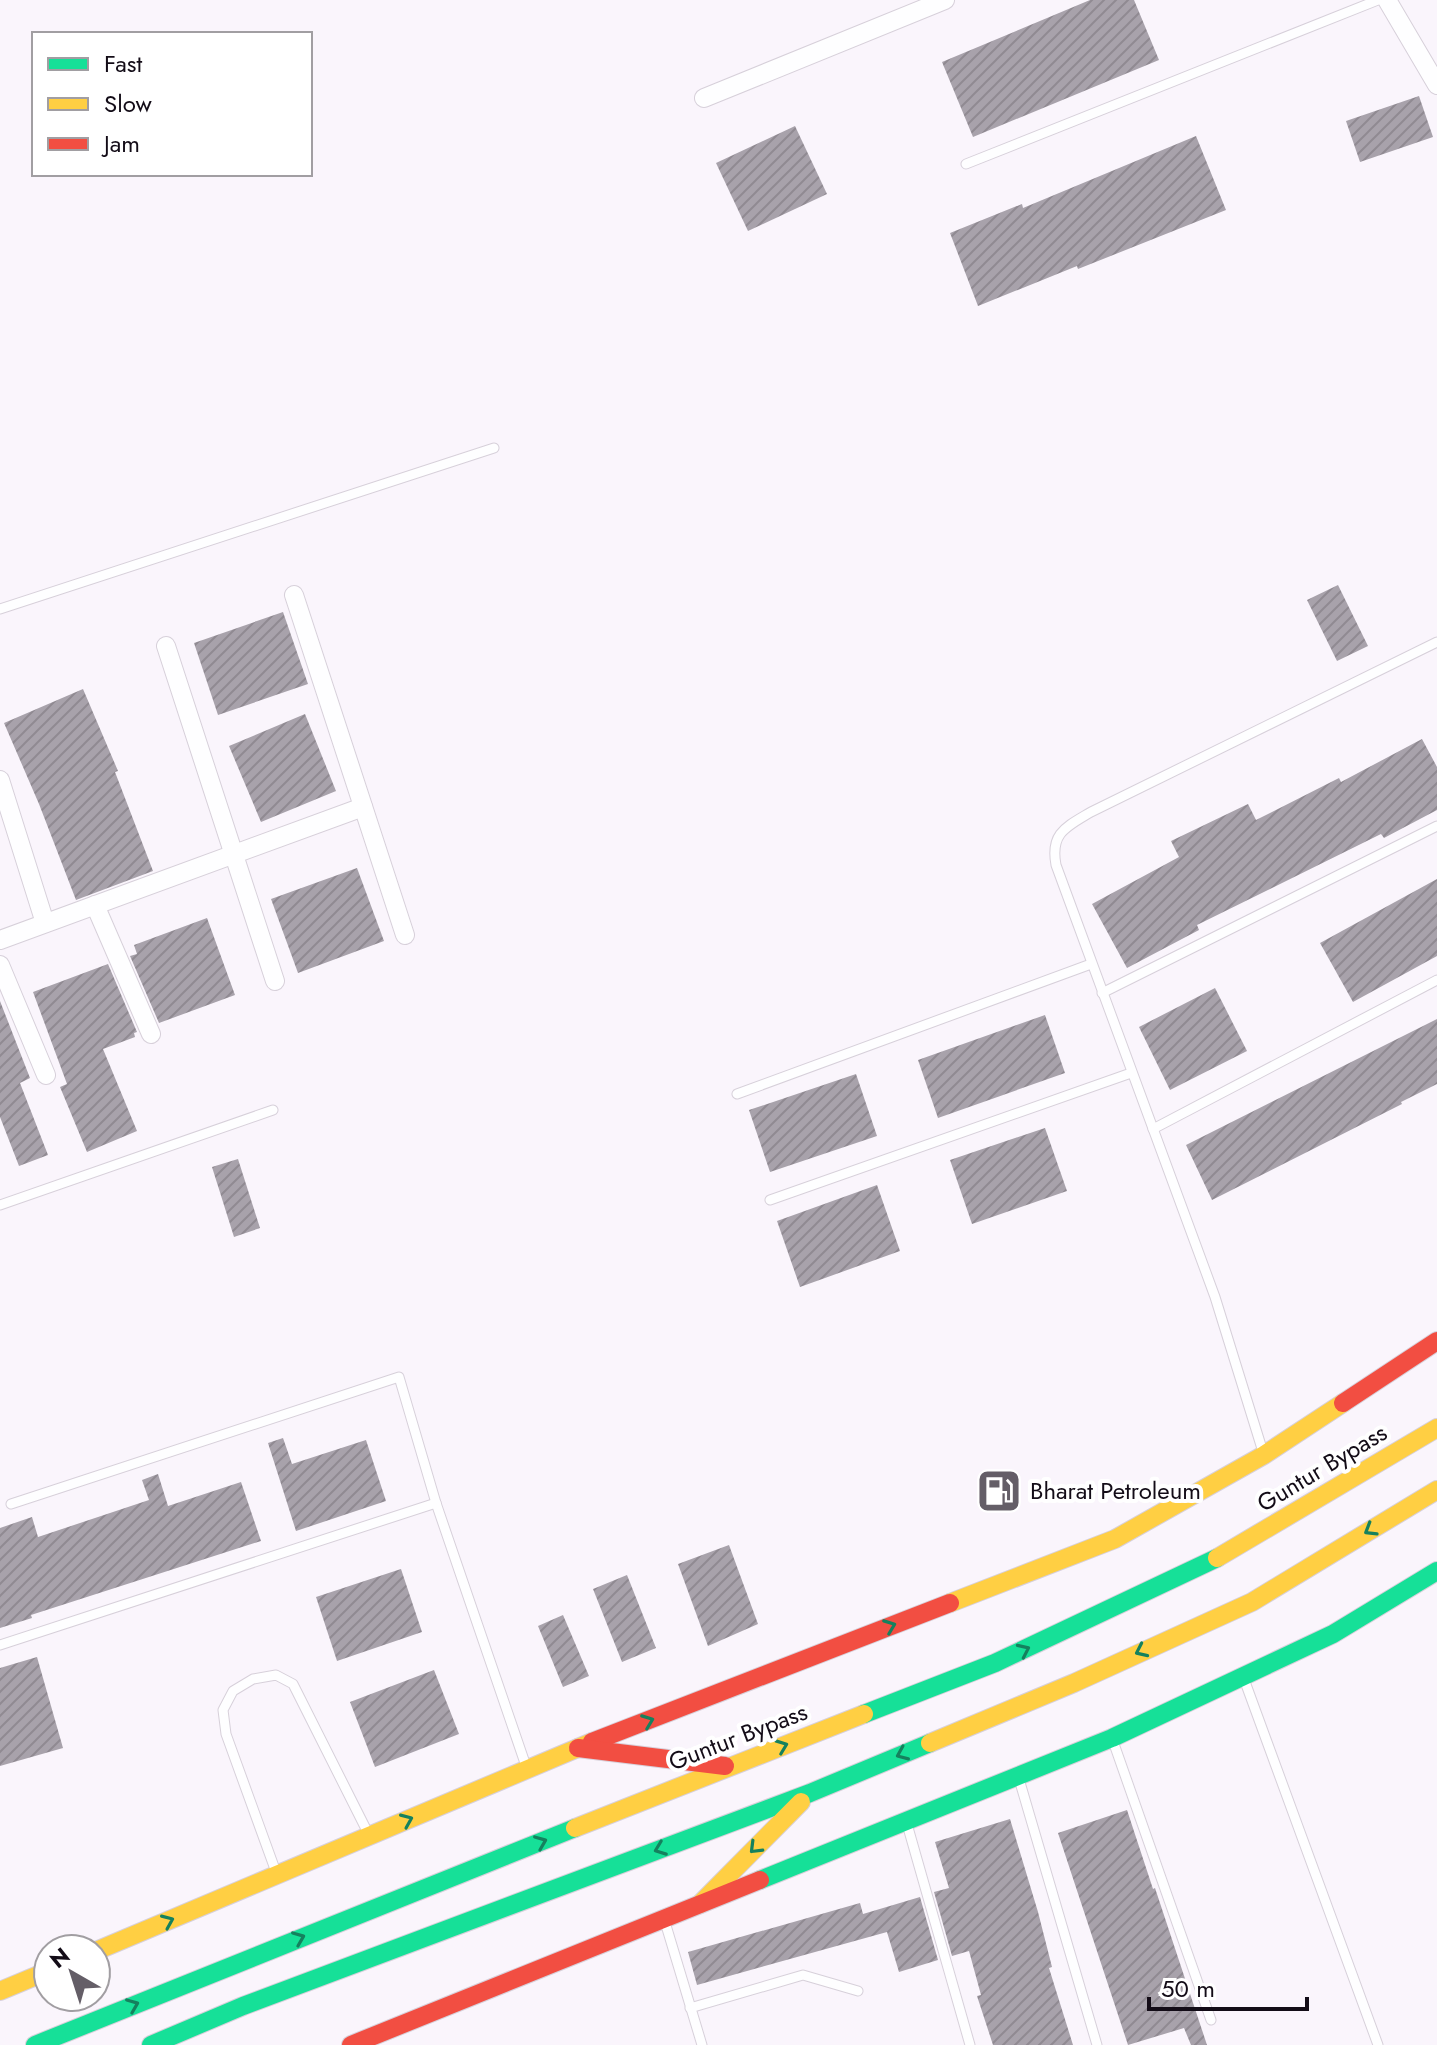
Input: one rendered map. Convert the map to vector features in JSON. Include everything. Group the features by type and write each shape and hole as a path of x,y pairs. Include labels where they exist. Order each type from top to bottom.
{"main road":[{"path":"112,1944 578,1748 1115,1539 1264,1455 1437,1341"},
{"name":"Guntur Bypass","path":"35,2045 995,1663 1210,1561 1437,1428"},
{"path":"151,2045 243,2006 810,1793 1074,1683 1252,1602 1437,1490"},
{"path":"351,2045 1112,1738 1333,1634 1437,1571"},
{"path":"578,1748 730,1766"},
{"path":"700,1904 810,1793"},
{"path":"0,1991 32,1978"}],"street":[{"path":"704,98 945,0"},
{"path":"1387,0 1437,85"},
{"path":"294,595 405,935"},
{"path":"166,646 275,981"},
{"path":"0,780 45,923"},
{"path":"0,940 363,807"},
{"path":"95,905 151,1034"},
{"path":"0,965 46,1075"}],"lane":[{"path":"966,164 1378,0"},
{"path":"0,609 494,448"},
{"path":"1264,1455 1215,1297 1091,964 1056,865 1053,848 1057,836 1091,812 1437,642"},
{"path":"1102,993 1437,826"},
{"path":"737,1094 1091,964"},
{"path":"1153,1129 1437,980"},
{"path":"770,1200 1131,1073"},
{"path":"0,1205 273,1110"},
{"path":"11,1504 399,1377 436,1503 527,1769"},
{"path":"0,1645 436,1503"},
{"path":"277,1875 226,1734 223,1710 233,1691 253,1679 276,1675 293,1684 370,1836"},
{"path":"1243,1676 1378,2045"},
{"path":"1112,1738 1211,2020"},
{"path":"1018,1776 1097,2045"},
{"path":"906,1821 970,2045"},
{"path":"664,1919 702,2045"},
{"path":"690,2008 803,1975 858,1991"}],"building":[{"path":"1090,0 1134,0 1159,60 973,137 942,62"},
{"path":"1419,96 1433,137 1360,162 1346,121"},
{"path":"795,126 827,194 748,231 716,163"},
{"path":"1196,136 1226,210 978,306 950,233 1022,204 1023,208"},
{"path":"1338,585 1368,646 1337,661 1307,600"},
{"path":"283,612 308,684 218,715 194,643"},
{"path":"83,689 118,771 115,772 153,871 76,900 4,723"},
{"path":"305,714 336,791 261,822 229,746"},
{"path":"1422,739 1437,767 1437,810 1384,838 1381,834 1197,925 1199,930 1127,968 1092,904 1179,857 1171,841 1248,804 1256,820 1339,778 1341,782"},
{"path":"357,868 384,941 298,973 271,899"},
{"path":"1437,879 1437,956 1353,1002 1320,943"},
{"path":"207,918 235,995 159,1023 130,956 137,954 134,945"},
{"path":"108,964 137,1032 134,1033 135,1037 103,1049 137,1131 87,1152 60,1087 67,1084 33,992"},
{"path":"1215,988 1247,1051 1170,1090 1139,1027"},
{"path":"0,1001 30,1078 20,1083 48,1155 19,1166 0,1117"},
{"path":"1045,1015 1065,1073 938,1118 918,1060"},
{"path":"1437,1019 1437,1084 1212,1200 1186,1145"},
{"path":"856,1074 877,1136 770,1172 749,1110"},
{"path":"1045,1128 1067,1191 972,1224 950,1160"},
{"path":"238,1159 260,1228 234,1237 212,1167"},
{"path":"877,1185 900,1251 800,1287 777,1221"},
{"path":"283,1438 292,1464 366,1440 386,1501 296,1531 268,1443"},
{"path":"158,1474 168,1506 241,1482 261,1541 31,1615 32,1618 0,1628 0,1528 32,1517 38,1537 149,1500 142,1480"},
{"path":"729,1545 758,1624 708,1646 678,1564"},
{"path":"401,1569 422,1632 337,1661 316,1597"},
{"path":"627,1575 656,1648 622,1662 593,1589"},
{"path":"563,1615 589,1676 563,1687 538,1626"},
{"path":"37,1657 63,1748 0,1766 0,1668"},
{"path":"434,1670 459,1734 375,1767 350,1702"},
{"path":"1127,1810 1207,2045 1191,2045 1184,2028 1128,2045 1058,1833"},
{"path":"1010,1819 1038,1912 1052,1967 1049,1968 1073,2045 993,2045 977,1996 981,1995 969,1951 952,1956 934,1892 949,1888 935,1842"},
{"path":"920,1897 938,1960 899,1972 887,1932 697,1985 688,1952 860,1903 863,1914"}],"traffic: fast":[{"path":"864,1714 995,1663 1217,1558"},
{"path":"760,1880 1112,1738 1333,1634 1437,1571"},
{"path":"151,2045 243,2006 810,1793 930,1743"},
{"path":"35,2045 575,1828"}],"traffic: slow":[{"path":"950,1603 1115,1539 1264,1455 1343,1403"},
{"path":"1217,1558 1437,1428"},
{"path":"930,1743 1074,1683 1252,1602 1437,1490"},
{"path":"575,1828 864,1714"},
{"path":"112,1944 592,1742"},
{"path":"700,1904 801,1802"},
{"path":"0,1991 32,1978"}],"traffic: jam":[{"path":"1343,1403 1437,1341"},
{"path":"592,1742 950,1603"},
{"path":"578,1748 725,1766"},
{"path":"351,2045 760,1880"}],"place":[{"name":"Bharat Petroleum","path":"999,1491"}]}
